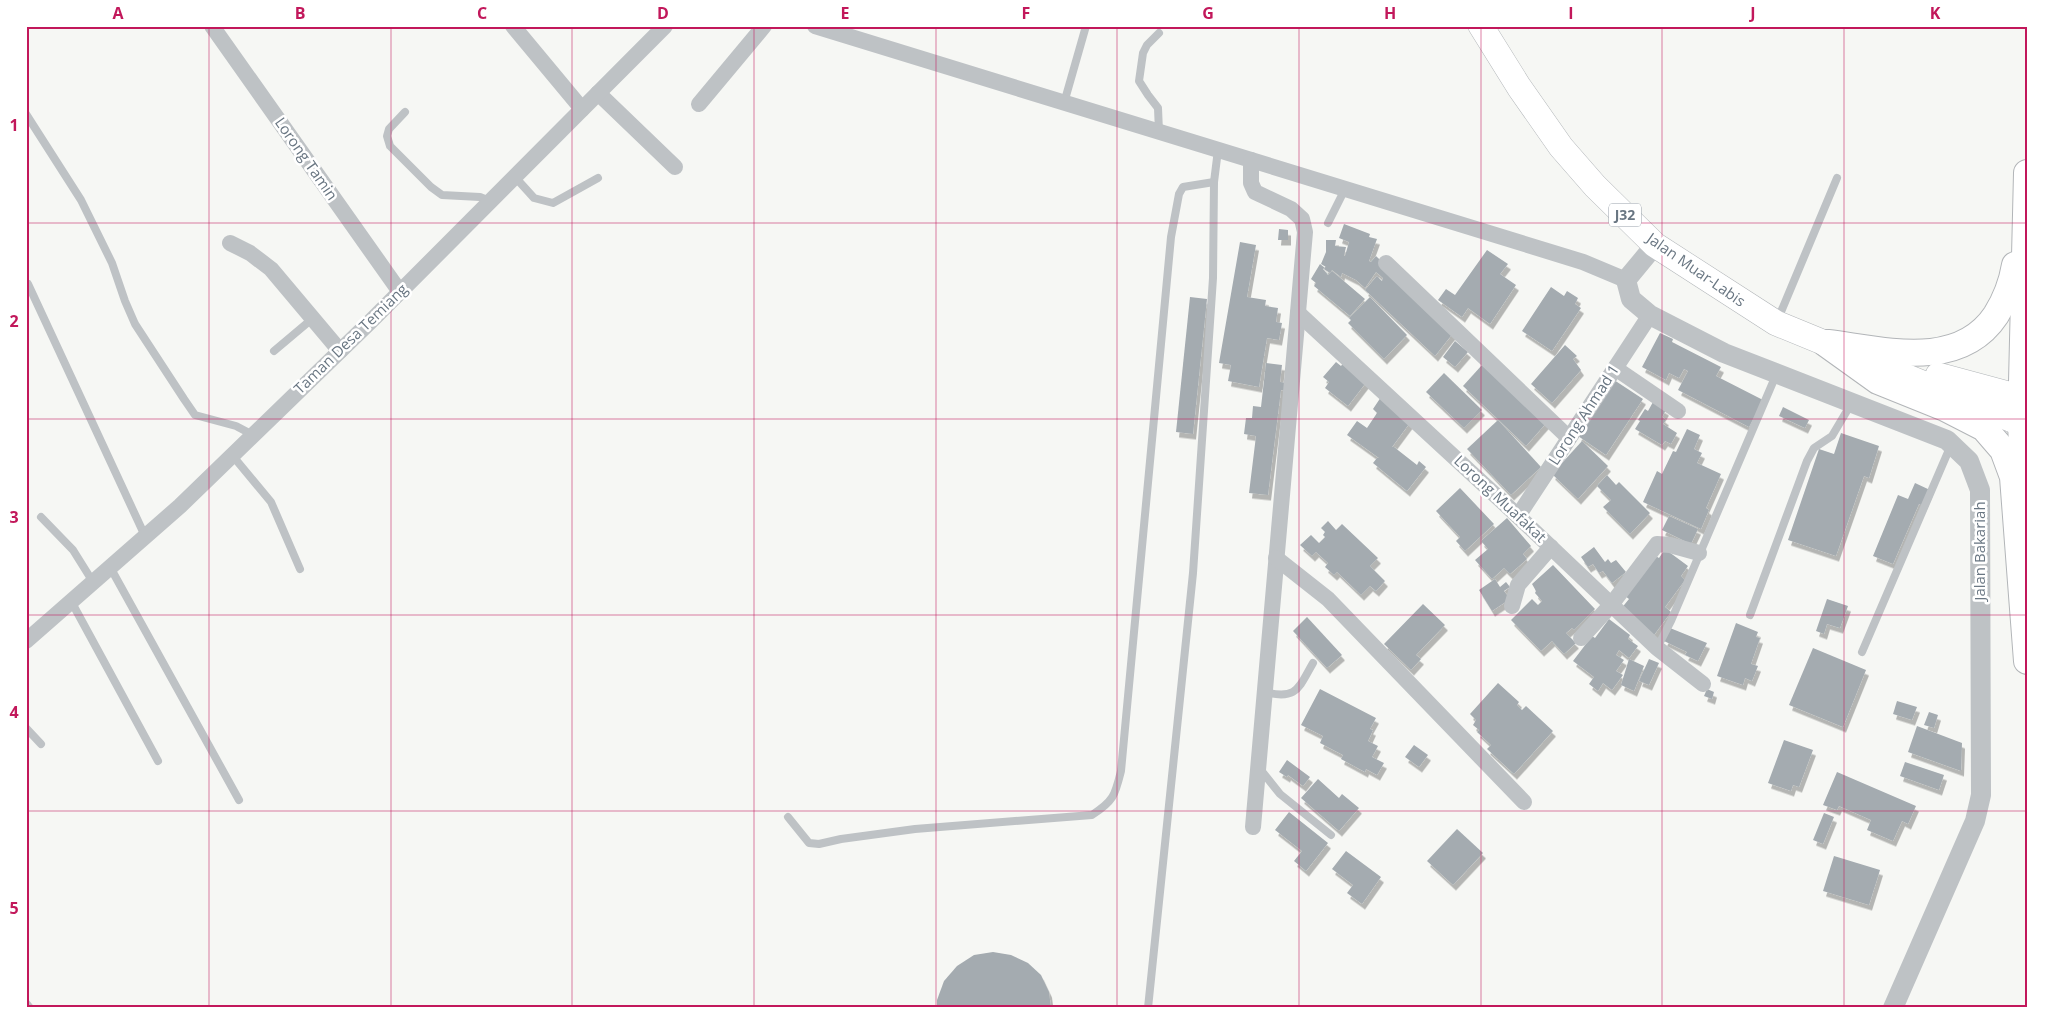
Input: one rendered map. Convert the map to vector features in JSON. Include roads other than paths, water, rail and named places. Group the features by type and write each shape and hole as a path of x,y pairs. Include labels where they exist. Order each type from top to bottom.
{"highway":[{"path":"2026,180 2024,412 2027,542"},
{"path":"1825,343 1903,352 1942,351 1966,342 1988,327 2006,299 2014,270 2026,180"},
{"path":"1825,343 1878,381 1945,408 1984,428 2002,450 2013,477 2027,661"}],"main road":[{"name":"Jalan Muar-Labis","path":"1481,26 1561,147 1595,186 1655,245 1776,323 1825,343 2024,412"}],"street":[{"name":"Lorong Tamin","path":"212,26 400,292"},
{"path":"513,26 582,108"},
{"name":"Taman Desa Temiang","path":"26,641 180,506 400,292 665,26"},
{"path":"699,104 764,26"},
{"path":"815,26 1583,262 1626,280 1655,245"},
{"path":"598,93 675,167"},
{"path":"1251,160 1251,183 1255,192 1291,209 1302,219 1305,232 1253,827"},
{"path":"230,243 250,253 271,269 340,351"},
{"path":"1386,263 1569,438"},
{"name":"Jalan Bakariah","path":"1626,280 1631,299 1650,315 1724,353 1947,440 1969,461 1980,490 1981,795 1975,821 1894,1008"},
{"name":"Lorong Muafakat","path":"1298,313 1518,516 1657,648 1702,684"},
{"name":"Lorong Ahmad 1","path":"1518,516 1650,315"},
{"path":"1615,368 1678,411"},
{"path":"1580,638 1611,605 1657,544 1670,545 1699,553"},
{"path":"1512,606 1518,585 1551,547"},
{"path":"1276,558 1328,599 1524,802"}],"lane":[{"path":"1064,103 1086,26"},
{"path":"1158,132 1158,108 1139,80 1143,53 1147,44 1159,33"},
{"path":"405,112 388,129 387,136 390,146 431,187 442,195 480,197 490,201"},
{"path":"26,114 81,200 112,263 124,301 135,324 195,415 236,426 253,435"},
{"path":"1148,1008 1193,573 1213,278 1214,182 1218,150"},
{"path":"515,177 534,198 553,203 598,178"},
{"path":"1776,323 1837,178"},
{"path":"788,817 809,843 820,844 841,839 915,829 1092,814 1108,804 1116,794 1121,771 1171,237 1178,194 1182,187 1214,182"},
{"path":"1328,223 1345,189"},
{"path":"28,284 145,536"},
{"path":"274,351 312,319"},
{"path":"1657,648 1777,374"},
{"path":"1750,615 1807,461 1814,448 1832,436 1852,402"},
{"path":"1862,652 1952,445"},
{"path":"232,455 271,502 300,569"},
{"path":"41,517 73,550 93,582"},
{"path":"110,567 238,800"},
{"path":"71,602 158,761"},
{"path":"1264,692 1282,696 1291,693 1298,688 1313,664"},
{"path":"26,728 41,744"},
{"path":"1258,765 1280,794 1331,836"},
{"path":"26,1004 30,1008"}]}
